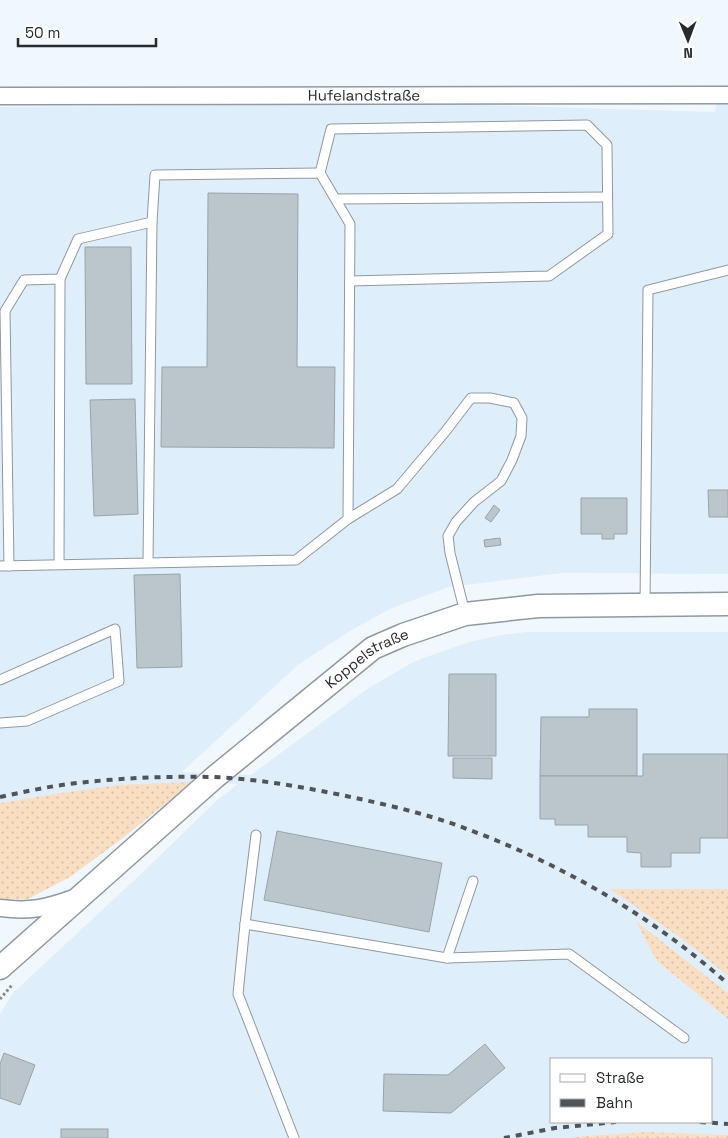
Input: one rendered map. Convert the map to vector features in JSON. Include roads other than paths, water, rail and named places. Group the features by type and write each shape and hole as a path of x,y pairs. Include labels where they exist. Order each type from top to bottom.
{"street":[{"name":"Hufelandstraße","path":"0,96 728,95"},
{"name":"Koppelstraße","path":"9,973 81,896 215,777 373,648 403,635 465,614 538,606 728,604"},
{"path":"0,908 19,910 47,908 81,896"}],"lane":[{"path":"348,519 350,224 320,173 330,129 587,125 607,145 608,234 549,276 350,282"},
{"path":"148,562 152,222 155,175 320,173"},
{"path":"336,200 607,197"},
{"path":"59,564 60,279 78,239 152,222"},
{"path":"645,605 648,290 728,270"},
{"path":"60,279 24,280 5,311 5,566 296,560 348,519 397,489 471,398 490,398 514,403 522,418 521,436 512,460 501,481 474,502 456,522 448,536 450,553 465,614"},
{"path":"0,680 116,629 120,681 27,720 0,723"},
{"path":"256,835 244,924 238,994 294,1138"},
{"path":"447,958 473,881"},
{"path":"244,924 447,958 568,954 684,1038"}],"railway":[{"path":"0,797 60,785 105,780 214,777 297,787 403,809 445,821 496,840 567,873 635,913 667,935 728,984"},
{"path":"504,1138 555,1128 606,1123"},
{"path":"713,1123 728,1124"}]}
